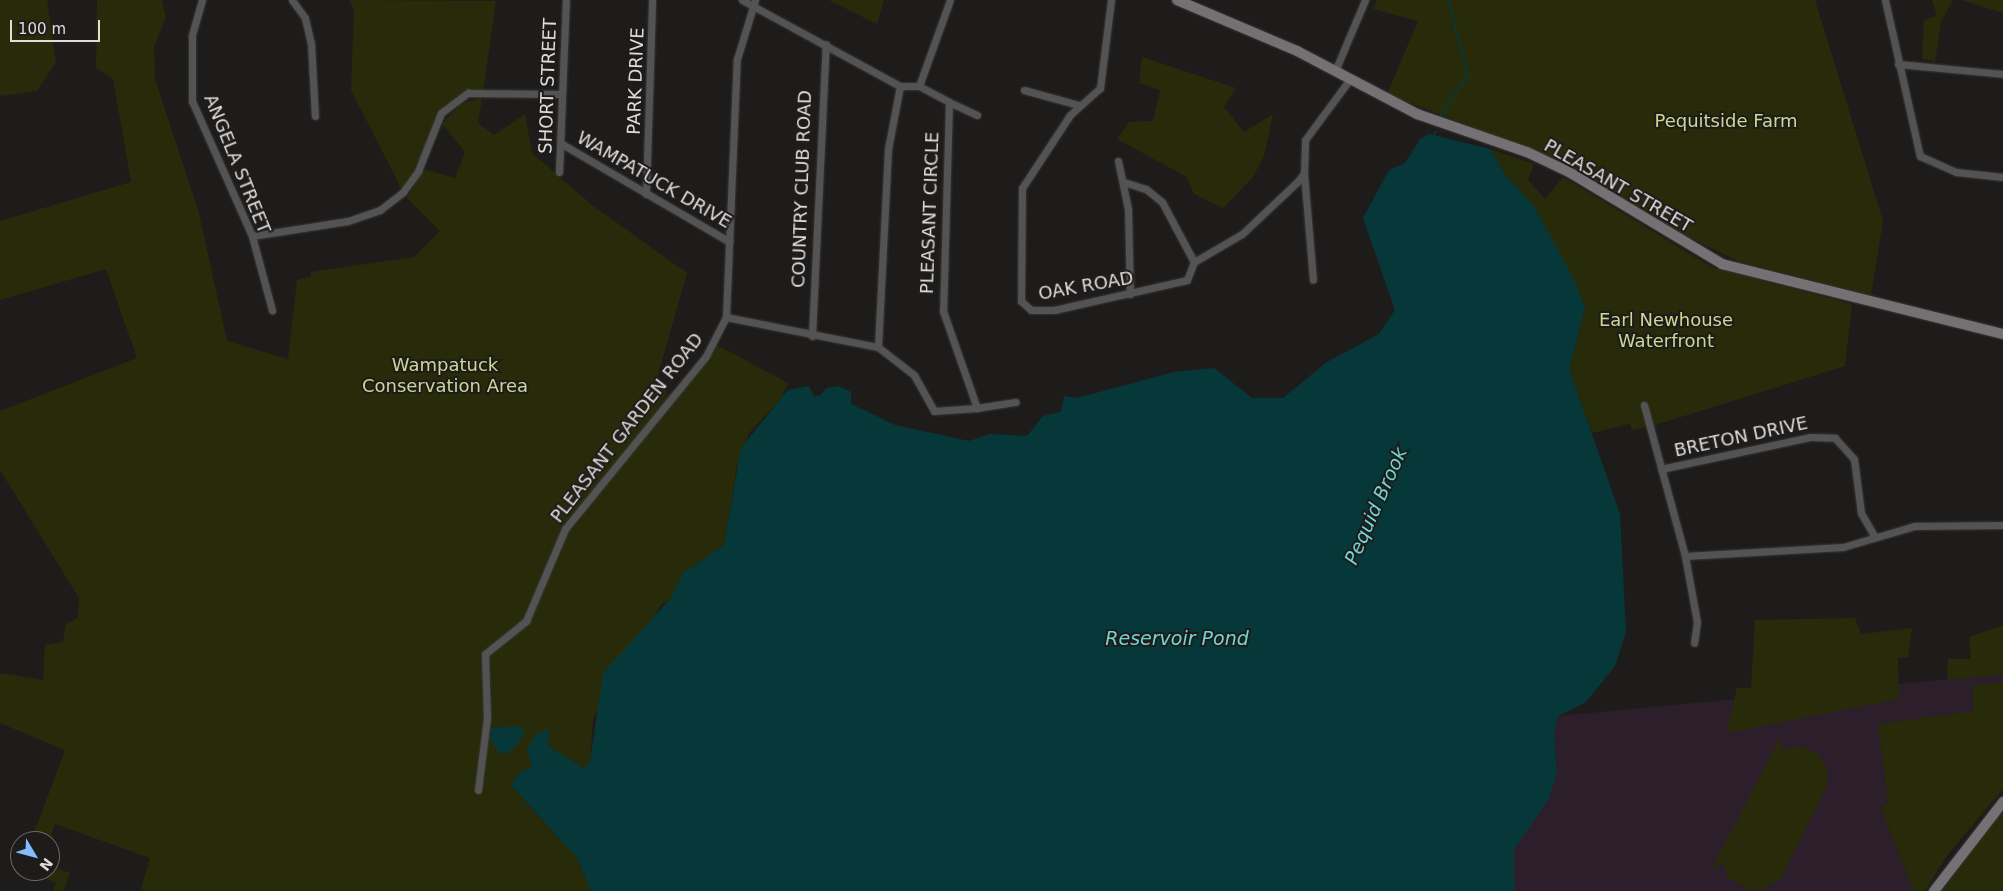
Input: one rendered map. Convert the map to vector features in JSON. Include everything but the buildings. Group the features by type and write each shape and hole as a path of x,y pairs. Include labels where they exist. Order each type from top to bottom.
{"main road":[{"name":"PLEASANT STREET","path":"1177,0 1335,71 1416,114 1511,146 1569,172 1722,264 2003,334"},
{"path":"1934,891 2003,802"}],"street":[{"name":"ANGELA STREET","path":"202,0 192,36 192,101 252,236 272,310"},
{"path":"292,0 305,18 311,43 315,116"},
{"name":"SHORT STREET","path":"559,172 562,144 566,0"},
{"name":"PARK DRIVE","path":"646,194 652,0"},
{"path":"742,0 754,3 900,86 919,86 977,115"},
{"path":"919,86 950,0"},
{"name":"OAK ROAD","path":"1111,0 1100,88 1092,99 1079,105 1022,188 1021,301 1031,310 1054,310 1180,284 1192,272 1194,262 1242,234 1304,173"},
{"path":"1335,71 1365,0"},
{"path":"1885,0 1920,156 1956,172 2003,177"},
{"name":"PLEASANT GARDEN ROAD","path":"478,790 487,718 485,654 526,621 565,529 700,364 726,317 737,58 754,3"},
{"name":"COUNTRY CLUB ROAD","path":"812,336 826,44"},
{"path":"1898,64 2003,74"},
{"path":"1313,280 1304,173 1305,140 1350,79"},
{"path":"878,347 888,149 900,86"},
{"path":"1024,90 1079,105"},
{"path":"252,236 348,221 380,210 414,178 441,113 468,93 562,94"},
{"name":"PLEASANT CIRCLE","path":"949,102 941,297 977,408"},
{"name":"WAMPATUCK DRIVE","path":"562,144 730,242"},
{"path":"1118,161 1124,182 1130,294"},
{"path":"1124,182 1146,189 1162,202 1194,262"},
{"path":"726,317 812,336 878,347 914,375 934,411 977,408 1016,402"},
{"path":"1644,405 1685,556 1697,622 1694,643"},
{"name":"BRETON DRIVE","path":"1661,469 1810,437 1835,438 1854,459 1861,513 1875,537"},
{"path":"1685,556 1843,547 1915,526 2003,524"}],"shaded area":[{"path":"2003,674 2003,682 1972,685 1974,711 1879,724 1888,804 1880,807 1914,891 1514,891 1514,850 1548,800 1557,774 1554,734 1558,716"}],"green space":[{"path":"0,0 47,0 56,62 37,91 0,96"},
{"name":"Wampatuck Conservation Area","path":"97,0 162,0 166,17 154,47 155,79 199,213 227,341 288,359 297,280 311,277 311,272 414,257 440,231 407,198 423,169 455,178 465,152 442,124 460,104 482,98 478,123 494,135 525,114 532,153 592,205 687,273 657,378 666,384 666,394 655,409 668,393 677,396 717,345 788,383 781,399 749,433 737,466 724,545 682,574 671,598 661,605 593,719 590,762 584,768 549,747 548,730 532,767 519,773 511,785 578,859 591,891 146,891 141,889 150,858 55,824 53,831 35,831 65,750 0,723 0,673 43,680 45,645 63,642 66,624 78,618 79,598 0,470 0,411 137,358 106,269 0,300 0,221 131,182 113,79 96,68"},
{"path":"349,0 496,1 483,91 448,104 403,192 351,90 354,10"},
{"path":"829,0 884,0 877,24"},
{"name":"Pequitside Farm","path":"1377,0 1815,0 1883,221 1871,295 1740,262 1652,219 1551,157 1387,94 1418,21 1373,9"},
{"path":"1932,0 1953,0 1941,22 1935,61 1922,59 1924,20 1937,16"},
{"path":"1961,0 2003,0 2003,13 1977,5"},
{"path":"1142,57 1236,88 1224,107 1244,132 1273,114 1264,156 1253,177 1223,208 1194,194 1187,177 1117,139 1129,122 1153,121 1160,90 1139,83"},
{"name":"Earl Newhouse Waterfront","path":"1490,149 1534,164 1528,180 1545,199 1563,177 1713,268 1852,304 1845,366 1655,425 1632,430 1630,424 1592,433 1569,369 1585,308 1534,206 1504,173"},
{"path":"1855,618 1861,634 1912,628 1908,657 1898,658 1899,699 1726,733 1737,688 1751,688 1755,620"},
{"path":"2003,625 2003,674 1947,680 1948,659 1971,659 1969,637"},
{"path":"2003,682 2003,789 1946,857 1925,891 1914,891 1880,807 1888,804 1878,724 1974,711 1972,685"},
{"path":"1779,740 1783,742 1779,750 1801,746 1818,754 1827,768 1828,784 1781,878 1765,889 1749,890 1730,879 1721,861 1717,869 1713,866"},
{"path":"2003,811 2003,891 1942,891 1986,832"},
{"path":"60,870 70,873 63,891 53,891 56,883 52,881 60,881"}],"water":[{"name":"Reservoir Pond","path":"1429,134 1490,149 1504,173 1534,206 1573,278 1585,308 1569,369 1620,514 1626,632 1615,666 1586,702 1558,716 1554,734 1557,774 1548,800 1514,850 1514,891 591,891 578,859 511,785 519,773 532,767 527,749 536,735 548,729 549,747 584,768 590,762 603,673 671,598 682,574 724,545 741,448 788,390 809,386 814,396 819,396 827,388 839,386 851,392 851,404 895,425 969,441 990,434 1027,436 1043,416 1061,412 1064,396 1077,398 1174,372 1214,368 1252,398 1283,398 1327,362 1379,334 1395,310 1363,218 1389,170 1405,163 1420,139"},
{"path":"519,726 525,732 517,744 507,754 499,752 491,741 490,728"}],"waterway":[{"name":"Pequid Brook","path":"1439,118 1468,75 1448,0"},
{"name":"Pequid Brook","path":"1434,138 1435,132"}]}
